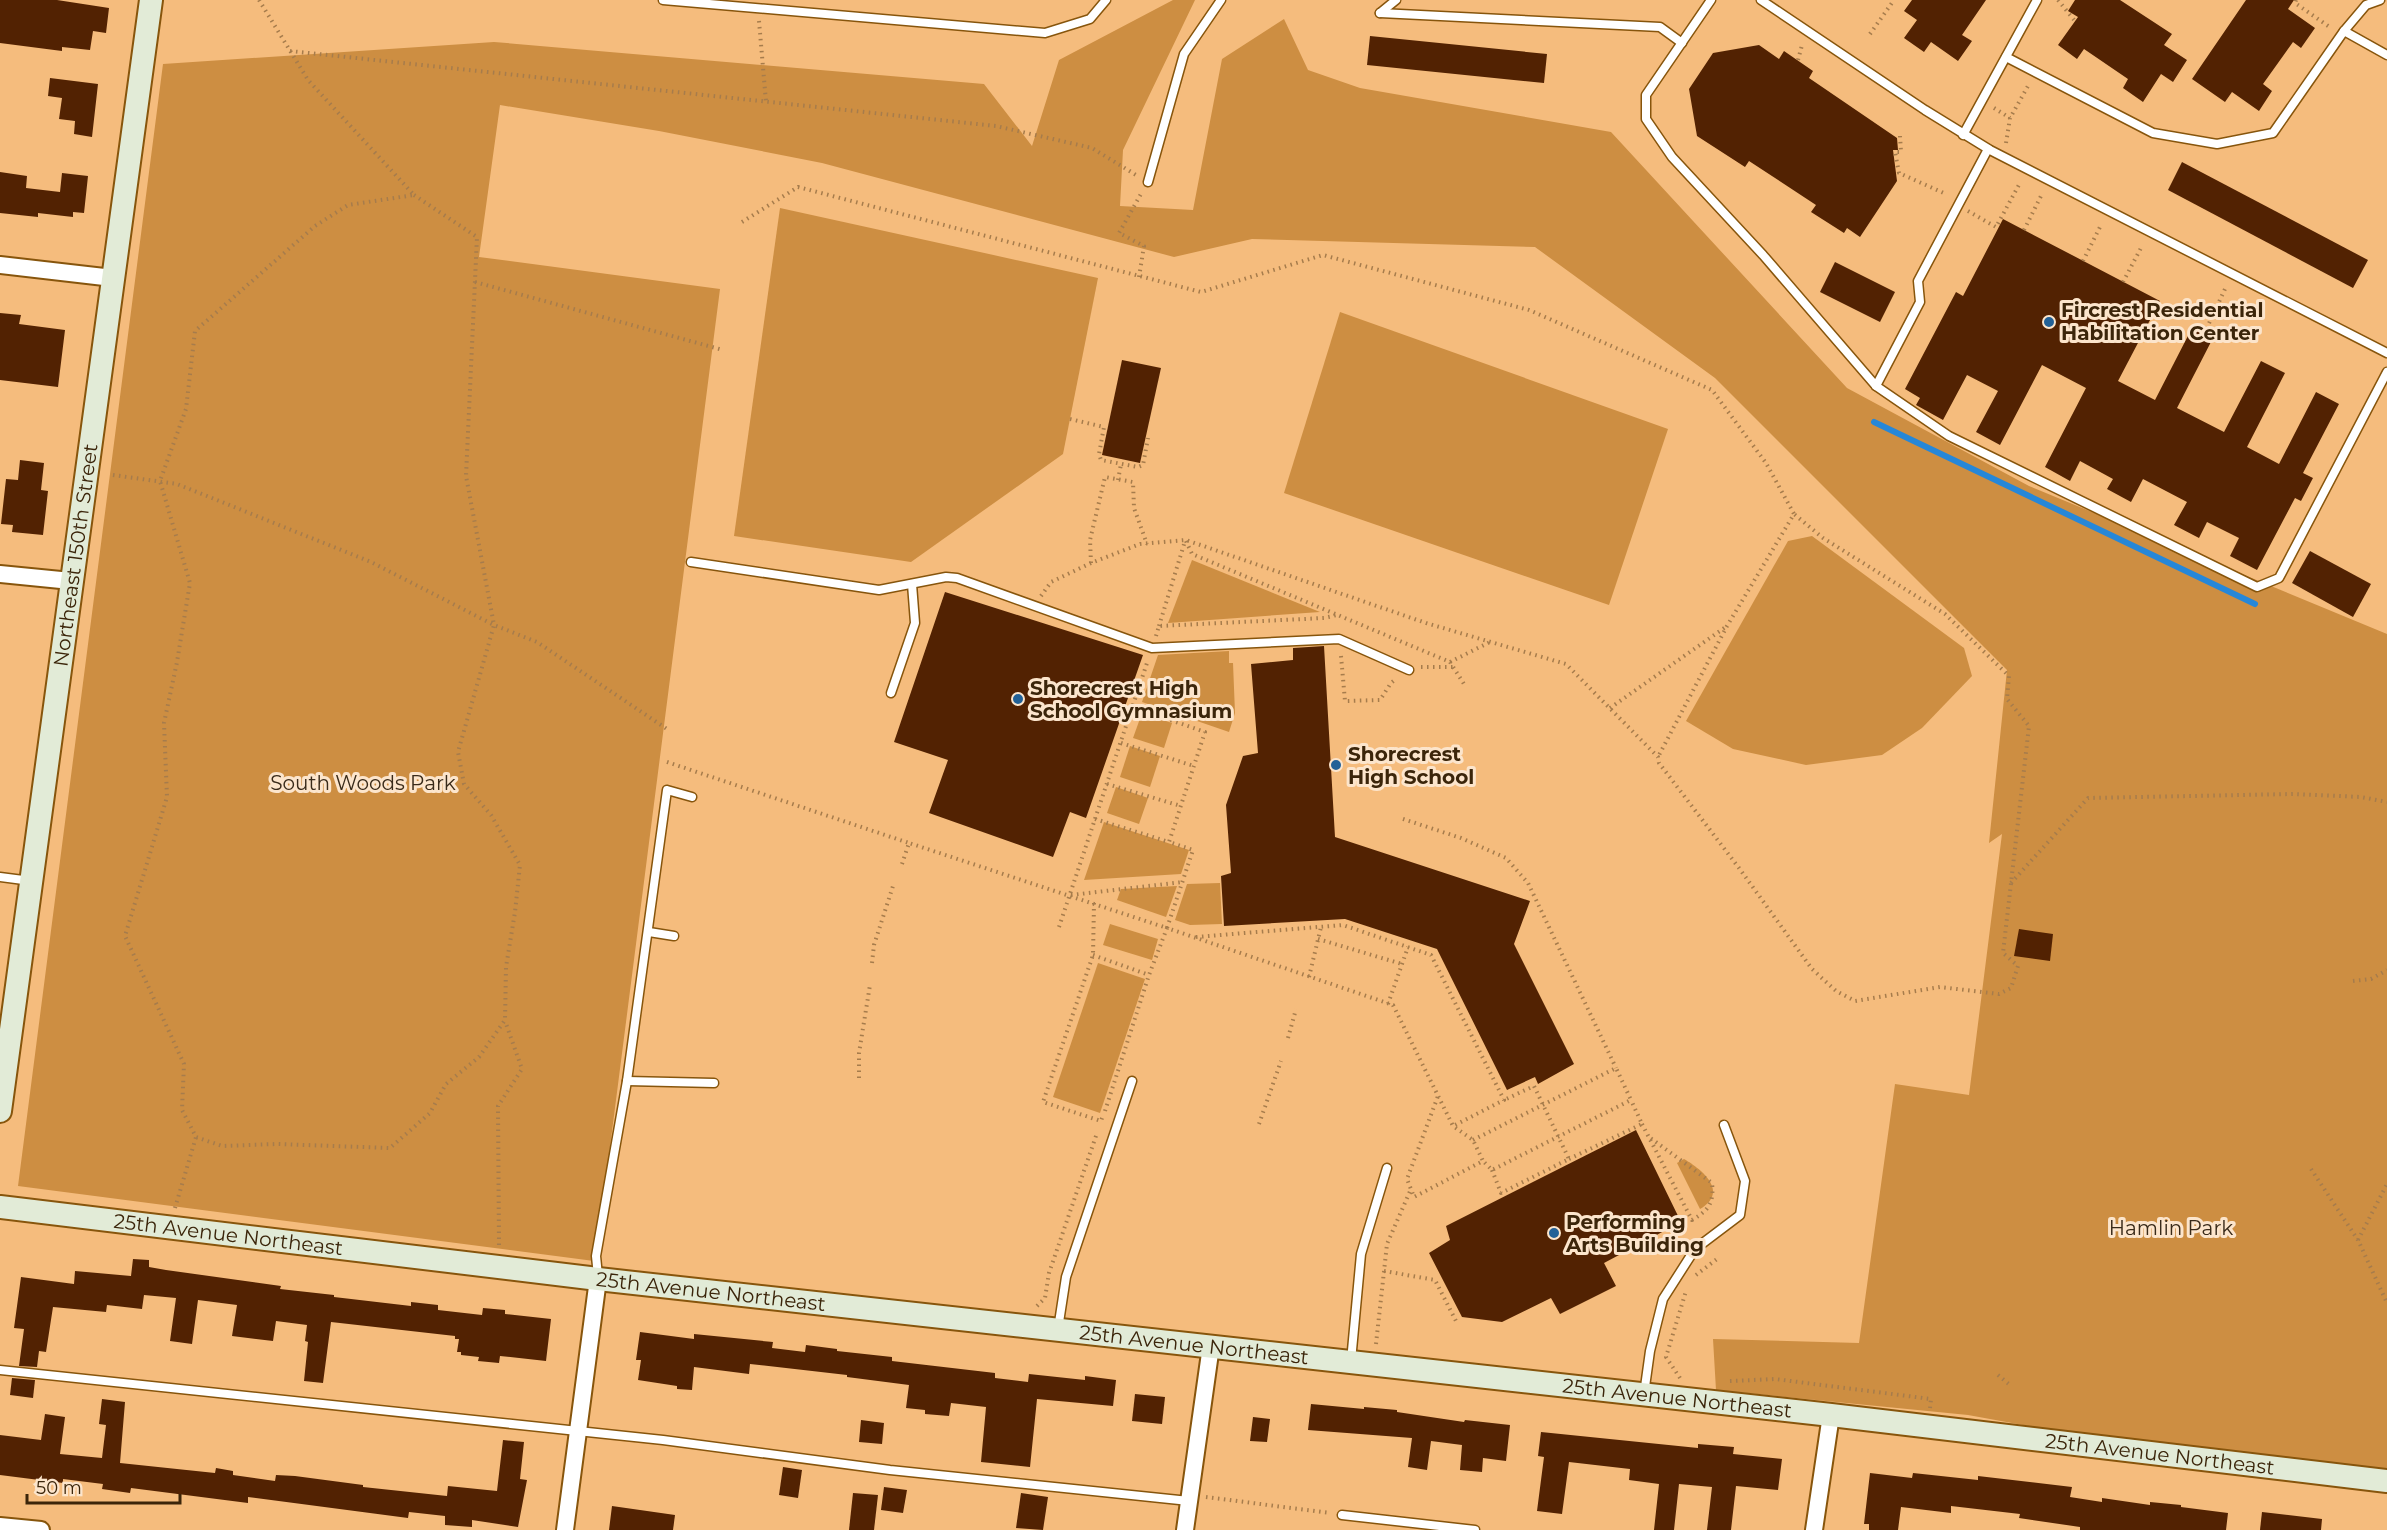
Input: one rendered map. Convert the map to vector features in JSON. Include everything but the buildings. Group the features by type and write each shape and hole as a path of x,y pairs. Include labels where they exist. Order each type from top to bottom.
{"street":[{"name":"Northeast 150th Street","path":"0,1111 151,0"},
{"path":"0,266 112,278"},
{"path":"0,574 71,581"},
{"name":"25th Avenue Northeast","path":"0,1207 598,1279 1831,1415 2387,1481"},
{"path":"565,1530 598,1279"},
{"path":"1185,1530 1211,1346"},
{"path":"1814,1530 1831,1415"},
{"path":"0,1526 41,1530"}],"lane":[{"path":"663,0 1045,33 1090,19 1106,0"},
{"path":"1148,182 1184,54 1221,0"},
{"path":"1396,0 1380,12 1660,27 1682,43"},
{"path":"1711,0 1646,95 1646,119 1672,157 1763,255 1876,386 1949,436 2257,587 2279,578 2387,372"},
{"path":"1761,0 1963,135 2387,353"},
{"path":"1963,135 2037,0"},
{"path":"2006,57 2153,133 2217,144 2273,133 2344,31 2366,5 2380,0"},
{"path":"2344,31 2387,55"},
{"path":"1876,386 1920,302 1918,281 1988,149"},
{"path":"691,562 879,590 946,577 957,578 1152,648 1339,639 1409,670"},
{"path":"891,693 915,623 912,584"},
{"path":"598,1279 596,1256 627,1081 667,790 692,797"},
{"path":"0,877 31,881"},
{"path":"649,932 674,936"},
{"path":"627,1081 714,1083"},
{"path":"1058,1329 1066,1277 1132,1081"},
{"path":"1644,1395 1650,1351 1664,1299 1695,1249 1740,1215 1745,1181 1724,1125"},
{"path":"1351,1362 1361,1254 1387,1168"},
{"path":"0,1371 663,1440 890,1470 1190,1498"},
{"path":"1342,1515 1475,1530"}],"path":[{"path":"259,0 308,80 414,195 477,237 466,477 494,625 458,752 464,784 492,815 520,865 506,967 505,1020 522,1069 498,1106 499,1245"},
{"path":"1870,34 1894,0"},
{"path":"2058,0 2075,21"},
{"path":"2296,0 2295,3 2331,28"},
{"path":"758,8 766,102"},
{"path":"1798,60 1802,44"},
{"path":"290,51 996,126 1092,148 1148,182 1119,233 1144,246 1139,277"},
{"path":"2006,142 2010,118 2028,86"},
{"path":"1994,108 2010,118"},
{"path":"1900,136 1901,152 1895,152 1899,173 1946,194"},
{"path":"1963,207 1996,227 2020,183"},
{"path":"742,222 798,187 1201,292 1323,255 1529,310 1712,390 1766,463 1794,514 1823,538 1945,614 2009,676 2007,699 2029,726 2003,953 2018,966 2011,988 1999,994 1940,987 1855,1000 1836,991 1812,969 1659,763 1658,757 1566,664 1426,623 1186,540 1147,544 1091,563 1051,582 1034,606"},
{"path":"2024,230 2043,194"},
{"path":"414,195 348,205 331,215 315,226 195,331 186,409 160,481 190,583 164,723 167,797 125,936 184,1064 182,1110 196,1137 222,1146 277,1144 390,1148 430,1113 446,1084 479,1057 505,1020"},
{"path":"2083,261 2101,225"},
{"path":"2123,282 2142,246"},
{"path":"475,282 723,350"},
{"path":"2204,334 2225,289"},
{"path":"1070,419 1104,427 1099,454 1101,460 1138,467 1143,465 1148,438"},
{"path":"1118,480 1121,464"},
{"path":"113,475 177,484 371,562 494,625 537,642 667,729"},
{"path":"1091,563 1090,540 1105,477 1133,482 1134,508 1147,544"},
{"path":"1658,757 1727,626 1794,514"},
{"path":"1186,540 1192,554 1450,662 1464,684"},
{"path":"1059,927 1186,540"},
{"path":"1159,626 1324,618 1337,615"},
{"path":"1610,709 1727,626"},
{"path":"1450,662 1491,642"},
{"path":"1341,656 1345,701 1380,700 1391,683 1409,670 1427,666 1454,668"},
{"path":"1132,706 1205,732 1169,842"},
{"path":"1121,742 1194,766"},
{"path":"667,762 1094,903 1393,1005 1453,1126 1473,1140 1483,1161 1492,1170 1501,1193 1641,1124"},
{"path":"1107,784 1181,806"},
{"path":"2011,883 2088,798 2293,794 2361,797 2387,802"},
{"path":"1036,1309 1045,1298 1049,1273 1193,850 1095,819"},
{"path":"1403,819 1461,838 1506,858 1528,883 1641,1124 1692,1220 1708,1210 1713,1197 1712,1183 1649,1137"},
{"path":"902,864 909,843"},
{"path":"1070,895 1183,882"},
{"path":"872,963 874,945 893,886"},
{"path":"1094,903 1093,955 1043,1102 1101,1121"},
{"path":"1193,937 1343,925 1431,955 1504,1100"},
{"path":"1309,977 1321,927"},
{"path":"1318,939 1402,964"},
{"path":"1388,1004 1408,947"},
{"path":"1093,955 1149,975"},
{"path":"2353,981 2372,979 2387,970"},
{"path":"859,1078 859,1053 870,985"},
{"path":"1288,1038 1296,1009"},
{"path":"1259,1124 1281,1061"},
{"path":"1473,1140 1616,1068"},
{"path":"1453,1126 1534,1086 1569,1159"},
{"path":"1438,1096 1407,1179 1414,1197 1483,1161"},
{"path":"1492,1170 1631,1100"},
{"path":"175,1208 196,1137"},
{"path":"2311,1169 2358,1240 2387,1303"},
{"path":"2358,1240 2387,1184"},
{"path":"1375,1347 1387,1244 1411,1188"},
{"path":"1693,1278 1717,1259"},
{"path":"1384,1271 1435,1280 1457,1323"},
{"path":"1682,1382 1666,1357 1687,1288"},
{"path":"1998,1375 2010,1384"},
{"path":"1729,1381 1775,1379 1931,1398 1927,1427"},
{"path":"1190,1498 1342,1515"}],"green space":[{"path":"1173,0 1195,0 1123,150 1120,206 1193,210 1222,59 1284,19 1308,70 1360,88 1611,132 1847,388 2029,486 2387,634 2387,1481 2245,1465 1968,1415 1716,1390 1713,1339 1859,1343 1895,1084 1969,1095 2002,834 1989,843 2007,670 1715,378 1535,247 1252,239 1174,257 822,163 659,131 500,105 479,257 720,289 594,1261 18,1186 163,64 494,42 984,84 1032,146 1059,60"},
{"path":"780,208 1098,278 1063,454 911,562 734,536"},
{"path":"1340,312 1668,429 1609,605 1284,493"},
{"path":"1812,536 1964,648 1972,676 1922,728 1882,755 1806,765 1733,749 1686,721 1788,541"},
{"path":"1192,560 1320,612 1168,623"},
{"path":"1229,651 1229,663 1233,663 1235,713 1229,732 1142,702 1158,655"},
{"path":"1142,713 1172,723 1164,748 1133,738"},
{"path":"1130,746 1160,756 1150,787 1120,777"},
{"path":"1116,787 1148,798 1139,824 1107,813"},
{"path":"1104,822 1189,850 1181,874 1084,880"},
{"path":"1220,883 1222,924 1190,925 1175,920 1187,884"},
{"path":"1177,886 1166,917 1117,900 1121,889"},
{"path":"1110,924 1158,939 1152,960 1103,945"},
{"path":"1098,963 1145,979 1100,1113 1053,1097"},
{"path":"1684,1159 1705,1175 1713,1189 1712,1196 1700,1209 1677,1163"}],"waterway":[{"path":"1874,422 2255,604"}],"place":[{"name":"Fircrest Residential Habilitation Center","path":"2049,322"},
{"name":"Shorecrest High School Gymnasium","path":"1018,699"},
{"name":"Shorecrest High School","path":"1336,765"},
{"name":"Performing Arts Building","path":"1554,1233"}],"park label":[{"name":"South Woods Park","path":"363,783"},
{"name":"Hamlin Park","path":"2171,1228"}]}
